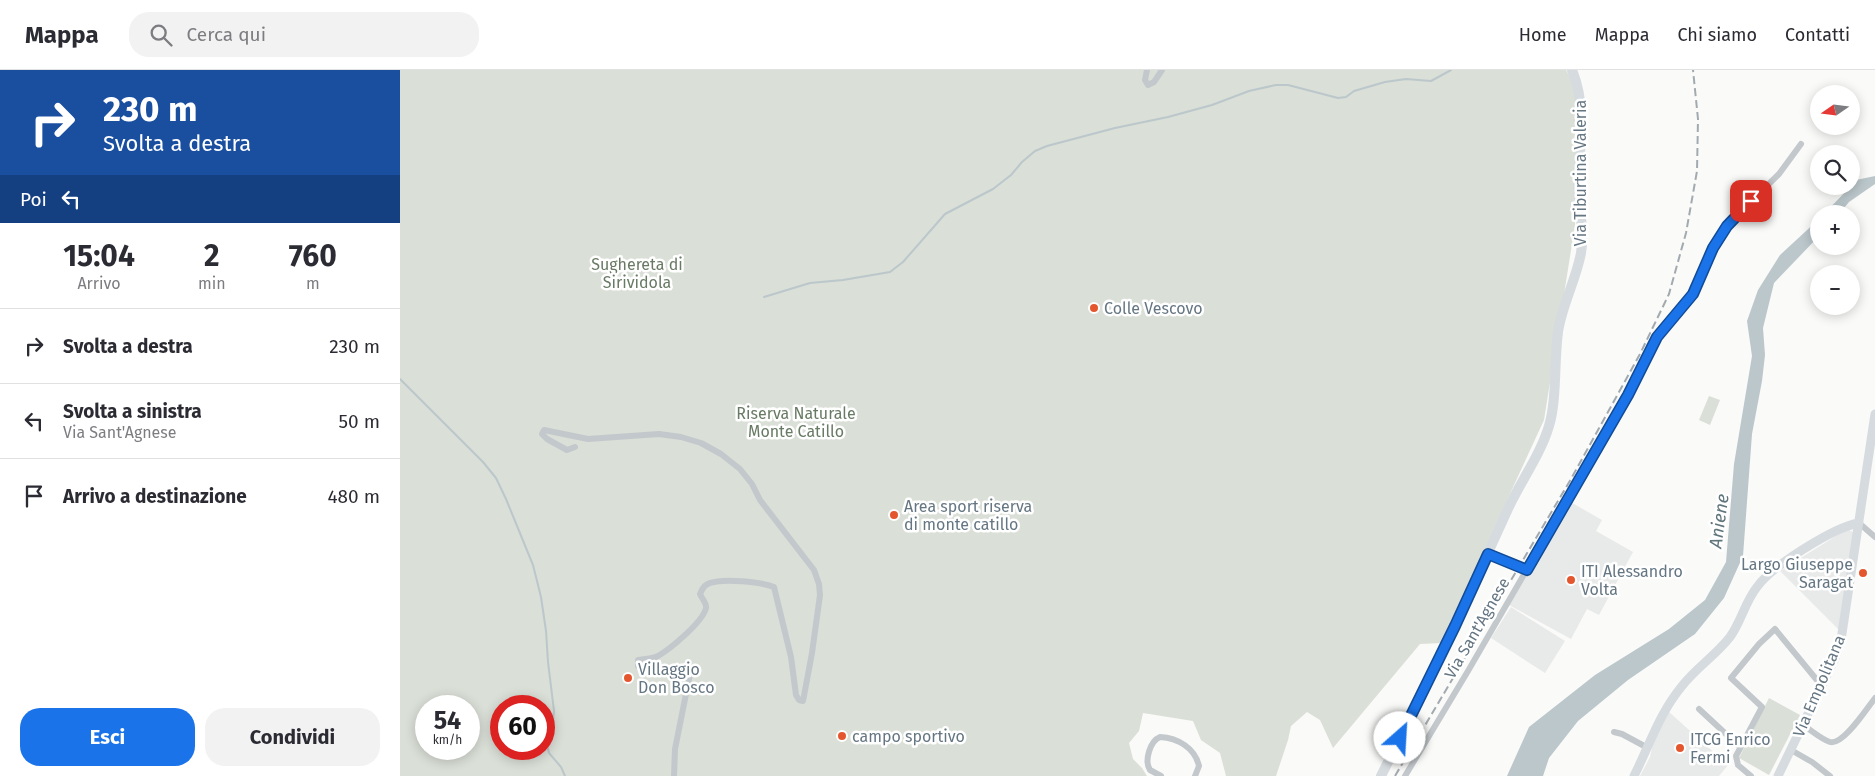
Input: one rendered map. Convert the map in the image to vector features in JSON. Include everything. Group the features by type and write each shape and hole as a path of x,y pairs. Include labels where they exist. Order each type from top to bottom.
{"main road":[{"name":"Via Tiburtina Valeria","path":"1381,776 1455,626 1515,493 1548,427 1559,324 1563,306 1581,253 1582,233 1578,186 1581,107 1579,90 1572,70"},
{"name":"Via Empolitana","path":"1778,776 1822,685 1843,632 1875,414"},
{"path":"1634,776 1666,707 1688,679 1729,638 1754,590 1765,577 1776,568 1840,529 1859,523"}],"street":[{"path":"1147,70 1145,80 1148,85 1154,82 1162,70"},
{"name":"Via Sant'Agnese","path":"1405,776 1628,395 1657,337 1693,294 1713,248 1727,226 1782,171 1801,144"},
{"path":"575,447 567,450 562,449 542,434 544,430 588,439 659,434 701,443 721,454 740,469 752,484 760,500 814,570 820,595 803,701 799,700 796,695 791,657 774,587 764,583 709,583 702,589 700,594 706,603 706,608 683,637 656,657 638,660 638,666 685,670 690,674 675,749 674,776"},
{"path":"1859,523 1875,537"},
{"path":"1488,554 1527,570"},
{"path":"1751,776 1736,762 1736,756 1762,707 1731,678 1775,629 1822,685"},
{"path":"1803,725 1830,742 1837,742 1846,734 1875,698"},
{"path":"1699,709 1740,747"},
{"path":"1614,732 1622,734 1648,748"},
{"path":"1161,776 1150,770 1147,761 1154,742 1160,737 1168,738 1193,751 1198,763 1198,770 1195,776"},
{"path":"1791,750 1812,762 1830,776"}],"shaded area":[{"path":"1875,176 1875,184 1860,194 1860,179"},
{"path":"1842,195 1859,195 1846,205 1833,205"},
{"name":"Aniene","path":"1810,227 1810,245 1774,283 1763,328 1765,355 1752,434 1743,556 1724,598 1695,634 1628,680 1578,721 1549,758 1543,776 1507,776 1529,727 1595,675 1669,629 1705,600 1726,562 1734,464 1752,356 1747,321 1758,290 1780,255"},
{"name":"ITI Alessandro Volta","path":"1567,500 1602,520 1596,531 1633,552 1599,615 1587,609 1571,639 1509,605"},
{"path":"1847,529 1855,533 1839,630 1780,571"},
{"path":"1511,607 1565,641 1545,673 1491,638"},
{"name":"ITCG Enrico Fermi","path":"1668,711 1728,765 1719,776 1640,776 1650,757 1654,738"}],"green space":[{"name":"Riserva Naturale Monte Catillo","path":"400,70 1566,70 1575,87 1575,225 1544,420 1441,643 1420,644 1333,748 1320,720 1307,712 1291,726 1276,776 1226,776 1220,753 1201,740 1193,721 1143,713 1139,731 1129,743 1133,759 1147,776 400,776"},
{"path":"1709,396 1720,400 1710,425 1699,420"},
{"path":"1769,698 1800,715 1769,775 1739,758"}],"waterway":[{"path":"764,297 810,283 843,280 890,272 903,262 945,214 993,189 1011,175 1035,151 1047,146 1115,128 1168,117 1212,105 1249,91 1276,85 1288,85 1338,98 1346,97 1354,91 1385,82 1406,79 1431,81 1451,70"},
{"path":"400,379 483,462 496,478 506,499 533,565 541,597 554,711 552,732 547,745 549,753 561,767 565,776"}],"railway":[{"path":"1395,776 1571,479 1640,354 1669,294 1686,233 1697,171 1698,119 1693,70"}],"place":[{"name":"Colle Vescovo","path":"1094,308"},
{"name":"Area sport riserva di monte catillo","path":"894,515"},
{"name":"Largo Giuseppe Saragat","path":"1863,573"},
{"name":"ITI Alessandro Volta","path":"1571,580"},
{"name":"Villaggio Don Bosco","path":"628,678"},
{"name":"campo sportivo","path":"842,736"},
{"name":"ITCG Enrico Fermi","path":"1680,748"}],"route":[{"path":"1400,738 1488,554 1527,570 1628,395 1657,337 1693,294 1713,248 1727,226 1751,201"}],"park label":[{"name":"Sughereta di Sirividola","path":"637,273"}]}
